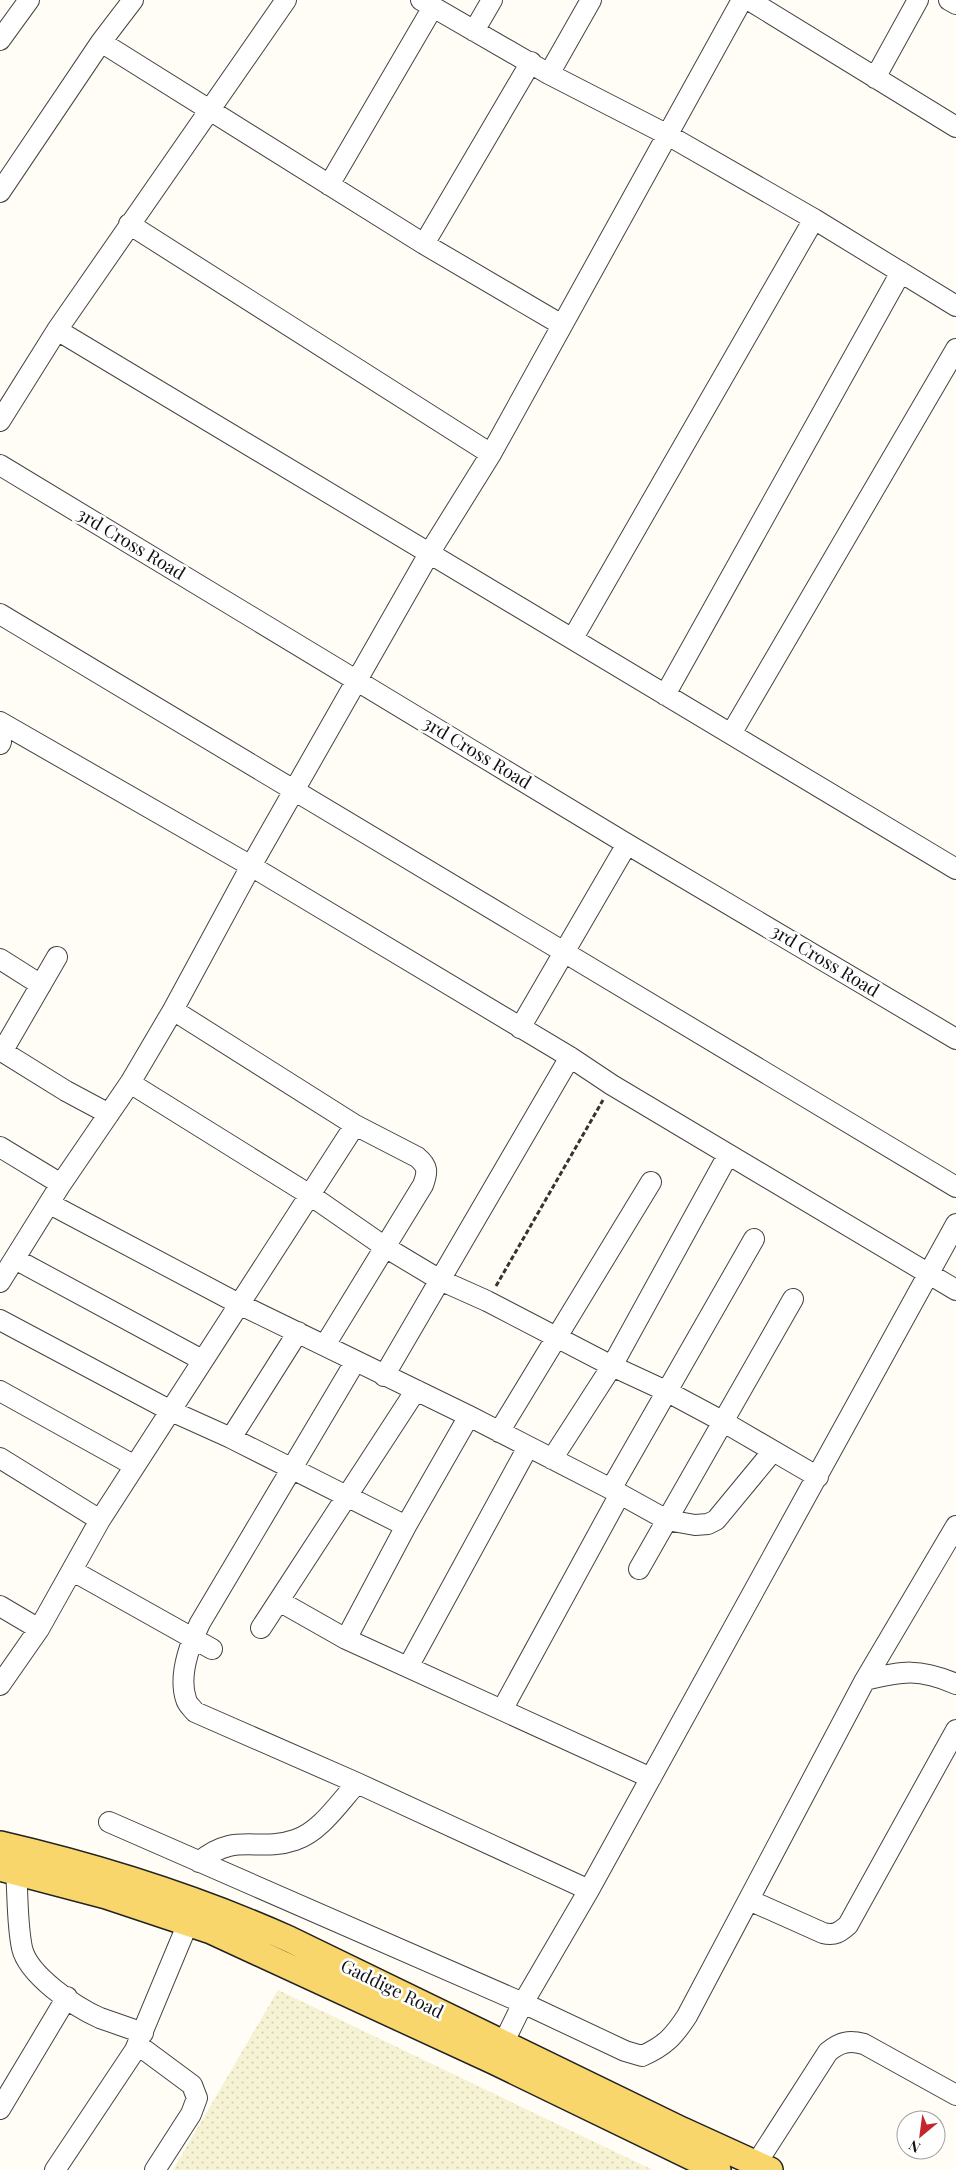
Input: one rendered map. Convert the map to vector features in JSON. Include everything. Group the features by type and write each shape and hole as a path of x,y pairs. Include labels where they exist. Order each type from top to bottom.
{"main road":[{"name":"Gaddige Road","path":"0,1844 146,1884 229,1913 290,1939 718,2170"},
{"name":"Gaddige Road","path":"8,1870 106,1896 211,1931 271,1958 682,2130 763,2167"}],"street":[{"path":"0,40 29,0"},
{"path":"3,181 133,0"},
{"path":"0,421 57,330 129,224 286,0"},
{"path":"474,31 492,0"},
{"path":"549,74 591,0"},
{"path":"0,1282 61,1184 130,1083 173,1010 250,866 430,552 491,454 666,134 742,0"},
{"path":"748,0 956,127"},
{"path":"875,78 918,0"},
{"path":"949,0 956,4"},
{"path":"329,185 427,3 549,74 666,134 814,219 956,306"},
{"path":"101,42 424,244 562,325"},
{"path":"424,244 531,62"},
{"path":"573,638 814,219"},
{"path":"129,224 491,454"},
{"path":"665,695 901,272"},
{"path":"57,330 956,869"},
{"path":"731,734 956,350"},
{"name":"3rd Cross Road","path":"0,465 627,844 956,1039"},
{"path":"0,614 956,1187"},
{"path":"0,722 250,866 570,1057 612,1085 728,1155 956,1290"},
{"path":"520,1028 627,844"},
{"path":"56,957 1,1051 66,1091 109,1114"},
{"path":"0,959 41,985"},
{"path":"173,1010 355,1125 417,1157 425,1164 427,1169 423,1185 325,1345"},
{"path":"384,1376 570,1057"},
{"path":"130,1083 310,1194 385,1247 440,1280 487,1301 612,1366 666,1391 818,1477"},
{"path":"0,1685 39,1629 100,1520 355,1125"},
{"path":"0,1146 61,1184"},
{"path":"552,1459 612,1366 728,1155"},
{"path":"499,1432 651,1182"},
{"path":"50,1204 239,1304 469,1416 616,1491 667,1520 695,1525 708,1524 716,1520 773,1450"},
{"path":"498,2052 523,2003 589,1890 956,1224"},
{"path":"502,1710 666,1391 754,1239"},
{"path":"15,1259 202,1360"},
{"path":"639,1569 792,1299"},
{"path":"0,1320 171,1411 231,1438 406,1526"},
{"path":"231,1438 298,1332"},
{"path":"355,1362 200,1623 192,1639 186,1662 183,1686 186,1700 195,1712 357,1783 589,1890"},
{"path":"261,1628 416,1390"},
{"path":"0,1391 135,1466"},
{"path":"346,1639 406,1526 469,1416"},
{"path":"408,1667 528,1447"},
{"path":"0,1458 100,1520"},
{"path":"110,1822 523,2003 633,2055 642,2056 664,2044 676,2033 687,2016 865,1680 956,1526"},
{"path":"72,1571 212,1649"},
{"path":"279,1601 346,1639 651,1778"},
{"path":"0,1606 39,1629"},
{"path":"865,1680 900,1672 923,1673 956,1684"},
{"path":"748,1900 823,1934 839,1933 848,1924 857,1909 956,1730"},
{"path":"199,1862 211,1851 221,1847 295,1840 314,1830 357,1783"},
{"path":"8,1870 22,1949 36,1972 67,1998 140,2039 192,2086 197,2098 191,2114 155,2170"},
{"path":"55,2170 140,2039 188,1923"},
{"path":"0,2109 67,1998"},
{"path":"763,2167 828,2052 845,2042 854,2041 864,2044 956,2095"}],"path":[{"path":"487,1301 612,1085"}],"shaded area":[{"path":"278,1990 653,2170 173,2170"}]}
